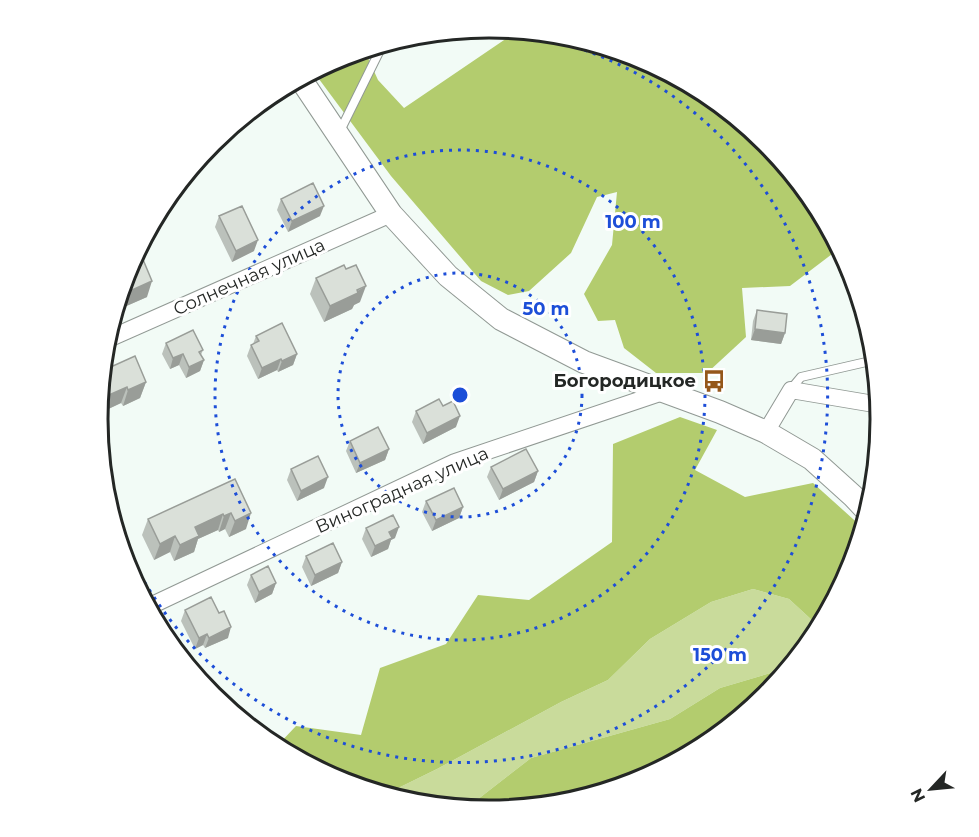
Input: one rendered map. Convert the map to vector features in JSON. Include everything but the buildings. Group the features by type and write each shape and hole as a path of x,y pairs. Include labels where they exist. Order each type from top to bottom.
{"street":[{"path":"305,86 392,214 448,276 501,319 584,362 720,412 766,432 812,459 861,504"},
{"name":"Солнечная улица","path":"118,335 392,214"},
{"path":"766,432 791,390 870,403"},
{"name":"Виноградная улица","path":"157,603 455,462 663,392"}],"lane":[{"path":"338,134 378,54"},
{"path":"791,390 801,377 866,362"}],"green space":[{"path":"507,38 564,45 612,58 680,89 741,132 776,167 792,187 833,254 790,286 742,288 746,337 707,373 656,373 624,348 615,320 598,321 584,294 612,245 617,192 597,197 571,253 529,291 508,295 481,281 391,176 318,78 368,58 378,80 404,108"},
{"path":"680,417 717,430 695,470 745,497 813,483 856,522 831,587 812,620 789,599 753,589 711,602 650,639 608,680 561,702 398,788 367,779 321,760 284,739 296,726 361,735 380,668 446,644 478,595 529,600 612,542 613,444"},
{"path":"753,589 789,599 812,620 774,672 720,688 670,719 531,758 478,800 398,788 561,702 608,680 650,639 711,602"},
{"path":"774,672 741,705 721,721 680,748 635,770 588,787 564,792 514,799 478,800 531,758 670,719 720,688"}],"place":[{"name":"Богородицкое","path":"714,381"}]}
